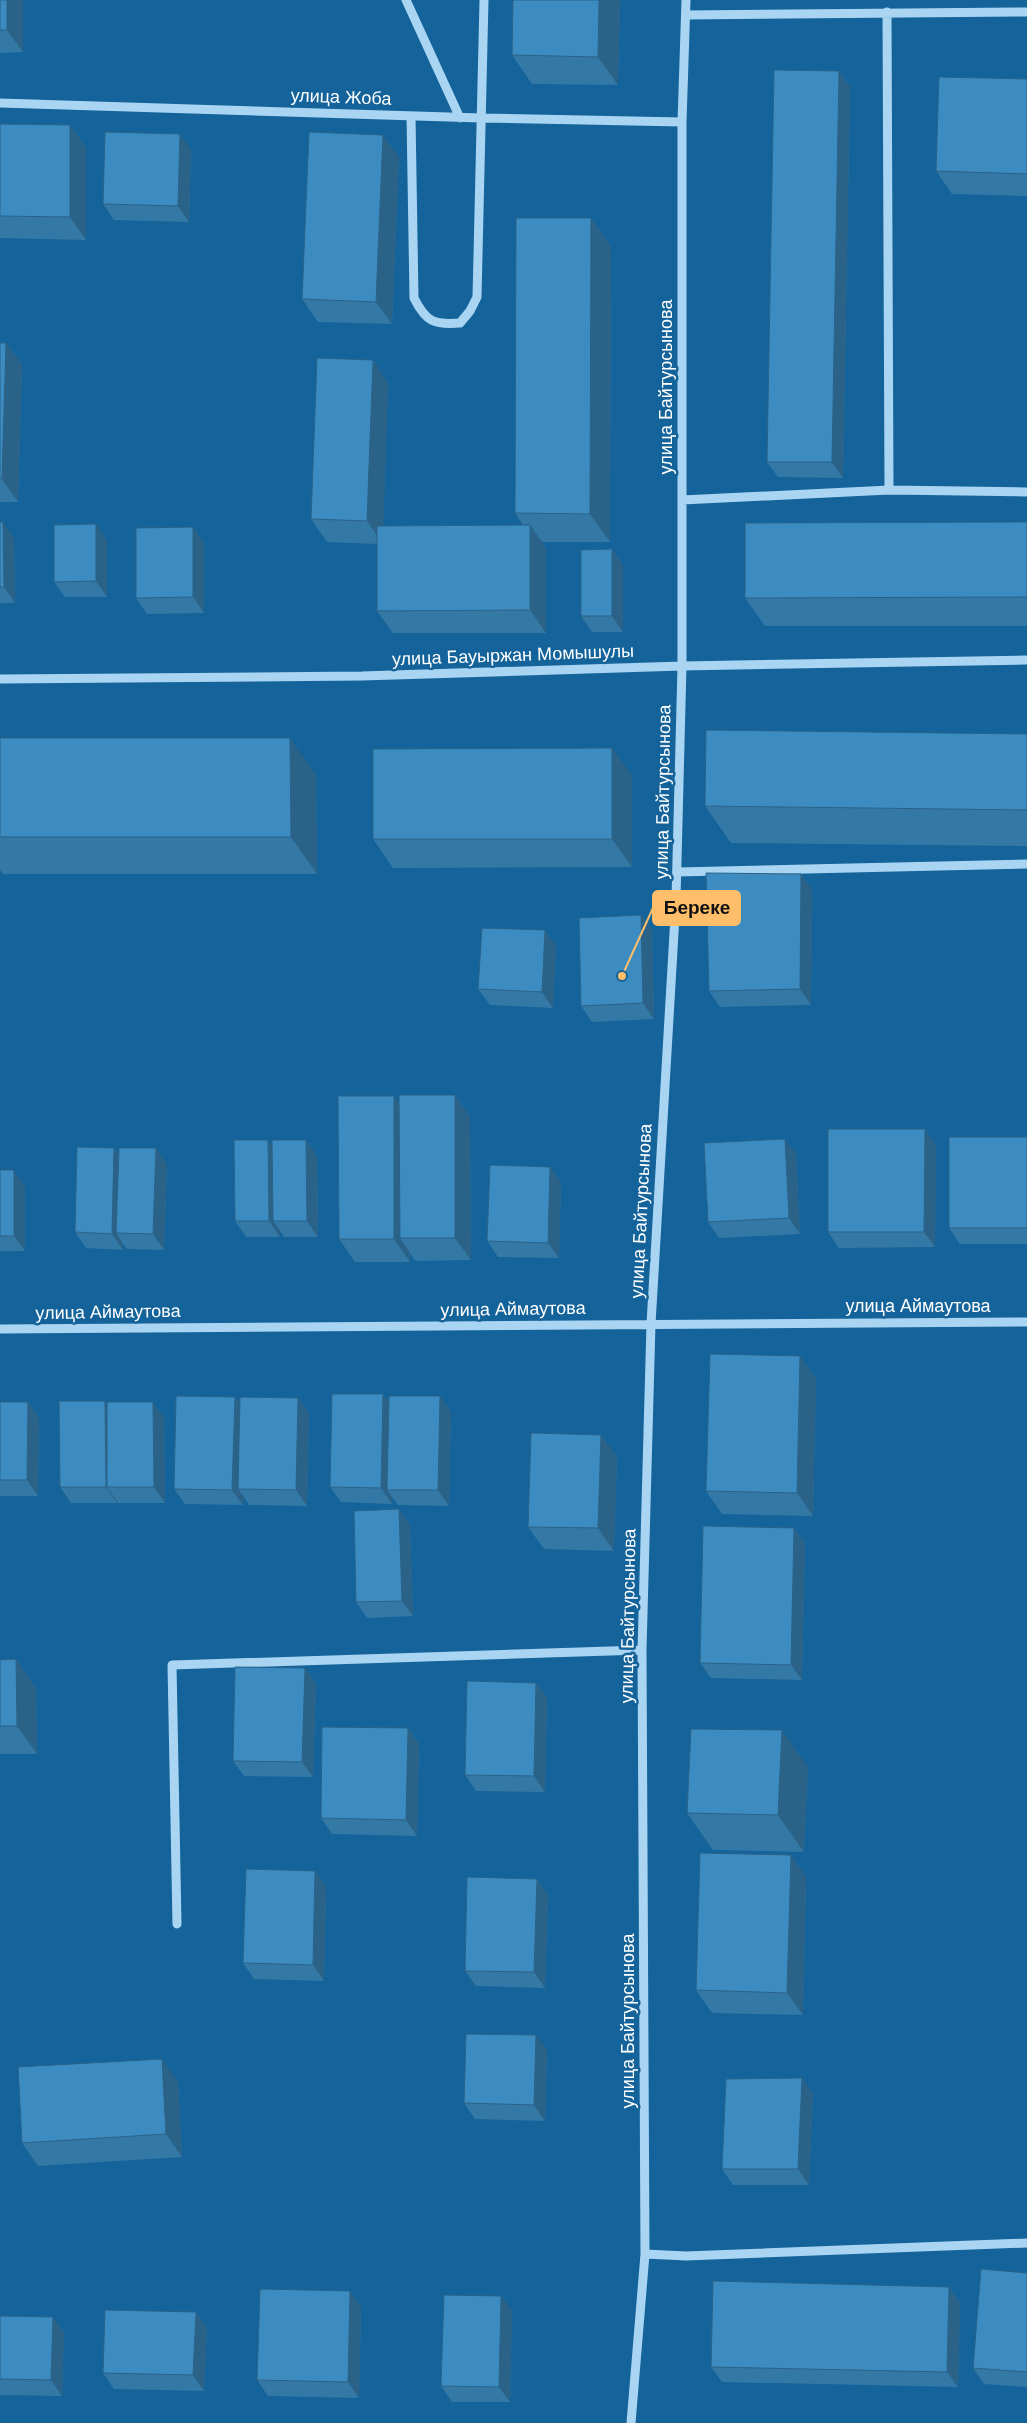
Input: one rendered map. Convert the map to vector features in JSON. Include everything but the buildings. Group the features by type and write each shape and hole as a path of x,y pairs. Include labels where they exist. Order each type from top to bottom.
{"street":[{"path":"406,0 460,118"},
{"path":"411,116 414,298 422,314 435,323 460,323 470,311 477,297 484,0"},
{"name":"улица Байтурсынова","path":"631,2423 645,2254 642,1650 651,1324 677,872 682,666 682,122 686,0"},
{"path":"887,12 888,490"},
{"path":"686,15 1027,12"},
{"name":"улица Жоба","path":"0,103 460,118 682,122"},
{"path":"682,500 888,490 1027,492"},
{"name":"улица Бауыржан Момышулы","path":"0,680 362,676 682,666 1027,660"},
{"path":"677,872 1027,864"},
{"name":"улица Аймаутова","path":"0,1329 1027,1322"},
{"path":"177,1924 172,1665 642,1650"},
{"path":"645,2254 686,2256 1027,2243"}],"place":[{"name":"Береке","path":"622,976"}]}
